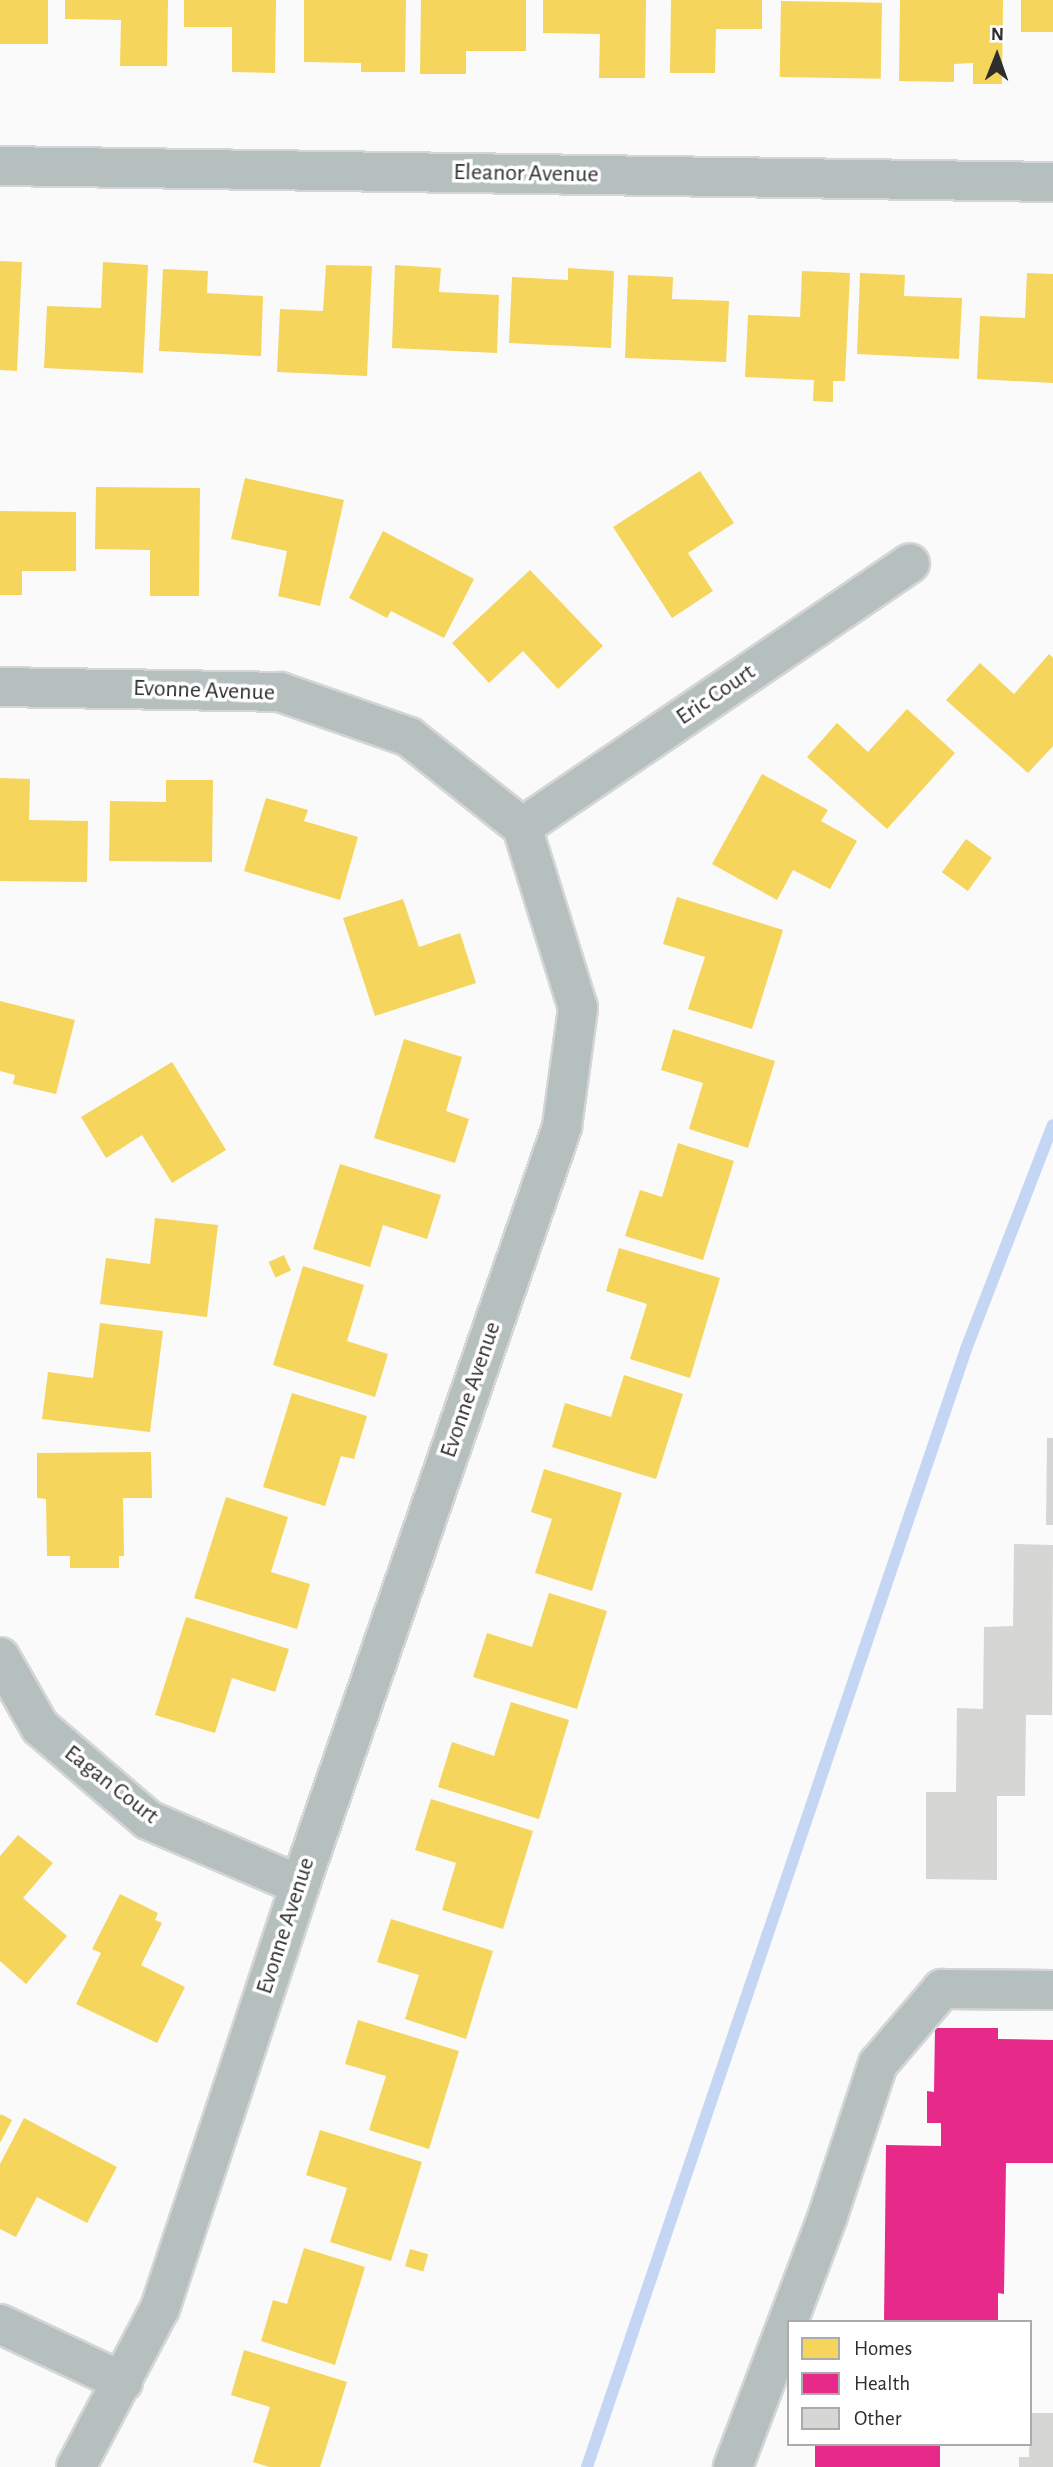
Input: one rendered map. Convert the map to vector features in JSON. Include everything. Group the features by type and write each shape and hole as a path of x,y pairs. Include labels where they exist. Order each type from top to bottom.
{"street":[{"name":"Eleanor Avenue","path":"0,166 1053,181"},
{"name":"Eric Court","path":"522,827 911,563"},
{"name":"Evonne Avenue","path":"0,687 280,692 409,737 522,827 578,1008 562,1126 300,1885 160,2308 76,2467"},
{"name":"Eagan Court","path":"0,1657 40,1727 148,1820 300,1885"},
{"path":"788,2320 828,2215 878,2064 942,1989 1053,1990"},
{"path":"0,2324 123,2382"},
{"path":"733,2467 787,2324"}],"building: Homes":[{"path":"0,0 48,0 48,44 0,44"},
{"path":"65,0 168,0 167,66 120,66 121,20 65,19"},
{"path":"184,0 276,0 275,73 232,72 232,27 184,27"},
{"path":"304,0 406,0 405,72 361,72 361,63 304,62"},
{"path":"421,0 526,0 526,51 466,51 466,74 420,74"},
{"path":"543,0 646,0 645,78 599,78 600,34 543,33"},
{"path":"671,0 762,0 762,29 716,29 715,73 670,73"},
{"path":"900,0 1003,0 1002,84 973,84 973,63 954,64 954,82 899,81"},
{"path":"1021,0 1053,0 1053,32 1021,32"},
{"path":"781,1 882,3 881,79 780,77"},
{"path":"0,261 22,262 17,371 0,370"},
{"path":"103,262 148,265 143,373 44,368 47,306 101,308"},
{"path":"326,265 372,266 367,376 277,372 280,309 323,311"},
{"path":"395,265 441,268 439,292 499,295 497,353 392,348"},
{"path":"568,268 614,271 611,348 509,343 512,277 568,280"},
{"path":"163,269 208,271 207,293 263,296 261,356 159,351"},
{"path":"802,271 850,273 845,381 833,381 833,402 813,401 814,380 745,377 748,315 800,317"},
{"path":"860,273 905,275 904,296 962,298 959,359 857,354"},
{"path":"1027,273 1053,274 1053,383 977,379 980,316 1025,318"},
{"path":"628,275 673,277 672,299 729,301 726,362 625,358"},
{"path":"700,471 734,523 688,553 713,591 672,618 613,527"},
{"path":"245,478 344,500 320,606 278,596 287,551 231,539"},
{"path":"96,487 200,488 199,596 150,596 150,550 95,549"},
{"path":"0,511 76,512 76,571 22,571 22,595 0,595"},
{"path":"383,531 474,579 444,638 391,611 387,618 349,598"},
{"path":"530,570 603,646 558,689 523,651 489,683 452,643"},
{"path":"1049,654 1053,658 1053,746 1028,773 946,700 980,663 1014,694"},
{"path":"907,709 955,753 887,829 807,757 837,723 868,752"},
{"path":"762,774 828,810 821,821 857,841 830,889 793,870 777,900 712,864"},
{"path":"0,778 30,779 29,820 88,821 87,882 0,881"},
{"path":"166,780 213,780 212,862 109,861 110,801 166,802"},
{"path":"266,798 308,810 304,821 358,837 340,900 244,871"},
{"path":"966,839 992,858 968,891 942,872"},
{"path":"677,897 783,930 752,1029 688,1009 705,957 663,944"},
{"path":"403,899 419,947 460,933 476,983 375,1016 343,918"},
{"path":"0,1001 75,1020 56,1094 13,1084 15,1075 0,1071"},
{"path":"673,1029 775,1061 748,1148 689,1129 703,1083 661,1070"},
{"path":"404,1039 462,1057 446,1111 469,1119 455,1163 374,1138"},
{"path":"172,1062 226,1150 172,1183 142,1135 106,1158 81,1117"},
{"path":"678,1143 734,1161 703,1260 625,1236 640,1190 662,1197"},
{"path":"340,1164 441,1195 427,1239 383,1225 370,1267 313,1249"},
{"path":"155,1218 218,1225 207,1317 100,1304 106,1258 150,1264"},
{"path":"619,1248 720,1278 690,1378 630,1359 647,1304 606,1291"},
{"path":"284,1255 291,1271 275,1277 268,1262"},
{"path":"303,1266 364,1285 347,1341 388,1354 375,1397 273,1365"},
{"path":"100,1323 163,1331 150,1432 42,1419 48,1372 93,1378"},
{"path":"624,1375 683,1394 656,1479 552,1447 565,1403 611,1417"},
{"path":"292,1393 367,1416 354,1459 341,1456 325,1506 263,1487"},
{"path":"151,1452 152,1498 123,1498 124,1556 119,1556 119,1568 70,1568 70,1556 47,1556 46,1499 37,1498 37,1453"},
{"path":"544,1469 622,1493 592,1591 535,1573 552,1519 531,1512"},
{"path":"226,1497 288,1517 271,1572 310,1584 297,1629 194,1598"},
{"path":"549,1593 607,1611 577,1709 473,1677 487,1633 532,1647"},
{"path":"186,1617 289,1649 275,1692 232,1678 215,1733 155,1715"},
{"path":"511,1702 569,1720 539,1819 438,1787 452,1742 494,1756"},
{"path":"431,1799 533,1831 503,1929 442,1910 456,1863 415,1850"},
{"path":"18,1835 53,1863 23,1898 67,1936 26,1984 0,1961 0,1856"},
{"path":"120,1894 158,1913 155,1920 162,1923 141,1965 185,1987 157,2043 76,2004 101,1953 92,1949"},
{"path":"391,1919 493,1951 466,2039 405,2019 419,1975 377,1962"},
{"path":"358,2020 459,2051 429,2149 369,2130 386,2076 345,2064"},
{"path":"1,2114 12,2120 0,2143 0,2116"},
{"path":"24,2118 117,2167 87,2223 37,2197 16,2237 0,2229 0,2164"},
{"path":"320,2130 422,2162 391,2261 330,2242 347,2188 306,2175"},
{"path":"304,2248 365,2267 335,2365 261,2341 273,2300 287,2304"},
{"path":"410,2249 428,2254 423,2272 405,2266"},
{"path":"244,2350 347,2382 320,2467 269,2467 253,2462 270,2407 231,2395"}],"building: Health":[{"path":"935,2028 998,2028 998,2039 1053,2040 1053,2163 1006,2163 1004,2294 998,2293 998,2320 884,2320 886,2145 941,2146 941,2123 927,2123 927,2091 934,2092"},
{"path":"815,2446 940,2446 940,2467 815,2467"}],"building: Other":[{"path":"1047,1438 1053,1438 1053,1525 1046,1525"},
{"path":"1014,1544 1053,1545 1052,1715 1026,1715 1025,1796 997,1796 997,1880 926,1879 926,1792 956,1792 957,1708 983,1709 984,1627 1013,1626"},
{"path":"1032,2413 1053,2413 1053,2467 1019,2467 1019,2457 1029,2457 1029,2446 1032,2446"}],"waterway":[{"path":"587,2467 966,1349 1053,1125"}]}
